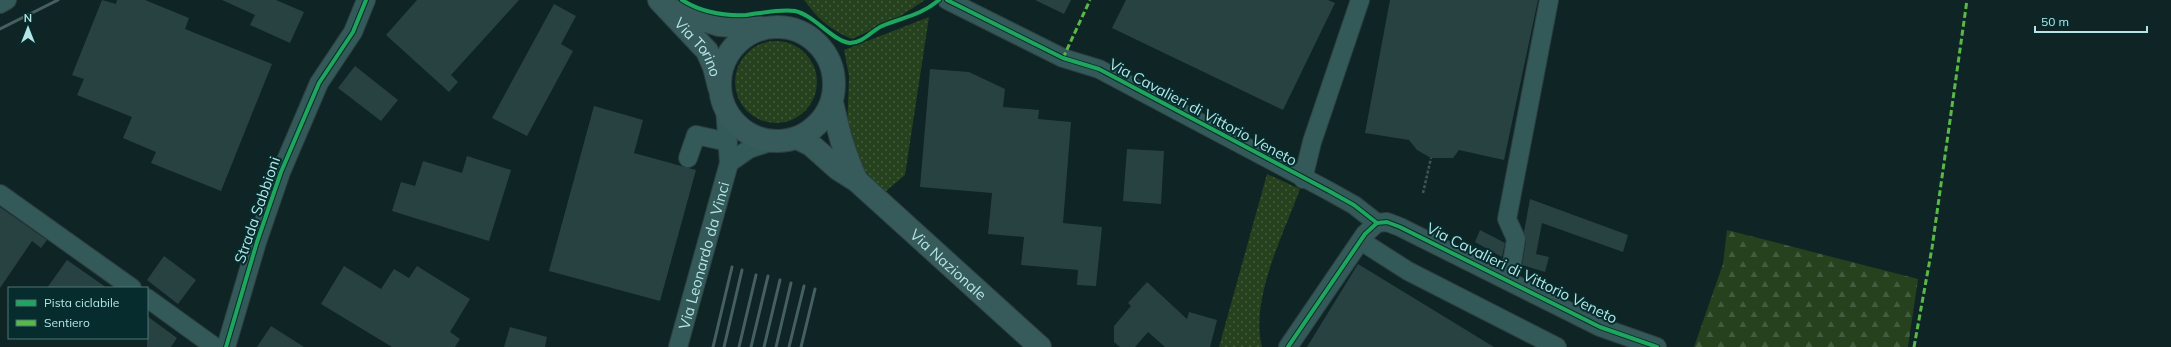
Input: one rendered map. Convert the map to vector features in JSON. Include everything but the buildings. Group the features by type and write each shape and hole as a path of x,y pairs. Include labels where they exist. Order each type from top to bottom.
{"main road":[{"name":"Via Torino","path":"663,4 719,25 764,28"},
{"name":"Via Torino","path":"663,4 706,52 714,67 723,99"},
{"path":"764,28 787,28 799,31 816,42 828,58 834,74 832,102 825,116 815,127 797,138 773,141 752,136 742,130 734,122 723,99 722,68 730,51 744,38 764,28"},
{"name":"Via Nazionale","path":"832,102 839,136 846,157 857,181"},
{"name":"Via Nazionale","path":"797,138 811,145 838,169 857,181 1040,347"}],"street":[{"path":"0,4 7,0"},
{"name":"Strada Sabbioni","path":"226,347 255,249 281,172 319,83 353,32 366,0"},
{"name":"Via Cavalieri di Vittorio Veneto","path":"948,0 1063,58 1099,70 1354,205 1377,223 1387,222 1400,227 1600,327 1657,347"},
{"path":"1303,179 1312,142 1360,0"},
{"path":"1509,281 1516,239 1507,219 1549,0"},
{"name":"Via Leonardo da Vinci","path":"678,347 729,164 723,99"},
{"path":"688,158 696,136 728,142"},
{"name":"Via Leonardo da Vinci","path":"729,164 749,149 773,141"},
{"path":"0,194 131,287"},
{"path":"1288,347 1360,241 1377,223"},
{"path":"1360,241 1408,271 1557,347"},
{"path":"148,299 215,347"}],"path":[{"path":"1423,194 1431,158"}],"green space":[{"path":"804,0 925,0 896,19 852,39 831,28"},
{"path":"929,17 905,175 885,192 868,175 856,155 847,132 849,76 844,50"},
{"path":"776,41 792,44 805,53 814,66 817,82 814,98 805,111 792,120 776,123 760,120 747,111 738,98 735,82 738,66 747,53 760,44"},
{"path":"1267,174 1300,189 1277,247 1264,288 1260,308 1259,328 1262,347 1219,347"},
{"path":"1727,230 1918,279 1908,347 1694,347 1723,264"}],"railway":[{"path":"0,29 58,0"},
{"path":"713,347 732,267"},
{"path":"724,347 742,270"},
{"path":"739,347 756,275"},
{"path":"751,347 768,276"},
{"path":"764,347 780,280"},
{"path":"776,347 791,283"},
{"path":"789,347 804,286"},
{"path":"801,347 815,289"}],"marked path":[{"path":"1063,58 1090,0"},
{"path":"1914,347 1932,248 1967,0"}],"cycle path":[{"path":"226,347 257,242 281,172 319,83 353,32 366,0"},
{"path":"682,0 697,8 729,15 746,15 783,10 795,11 802,13 837,38 844,42 850,43 863,39 882,26 925,10 939,0"},
{"path":"947,0 1063,58 1099,69 1329,191 1354,205 1377,223"},
{"path":"1288,347 1365,234 1377,223 1387,222 1400,227 1600,327 1657,347"}]}
